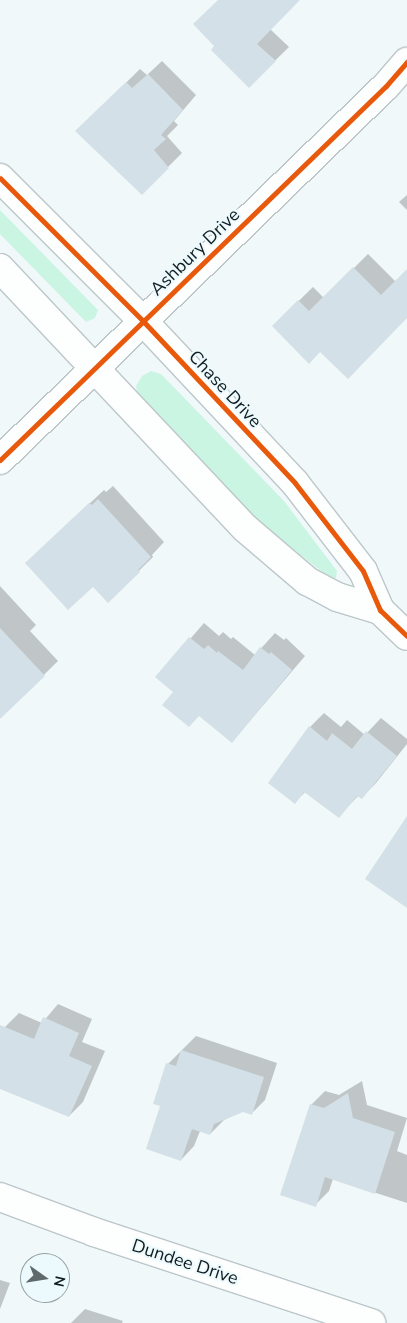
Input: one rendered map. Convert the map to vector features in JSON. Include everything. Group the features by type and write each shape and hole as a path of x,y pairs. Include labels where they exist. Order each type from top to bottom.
{"street":[{"name":"Ashbury Drive","path":"0,460 386,86 407,62"},
{"name":"Chase Drive","path":"0,178 143,321 295,483 363,571 380,610 407,636"},
{"name":"Chase Drive","path":"0,268 245,528 307,580 337,597 380,610"},
{"name":"Dundee Drive","path":"0,1197 86,1229 370,1323"}],"green space":[{"path":"0,210 98,310 95,318 86,322 0,234"},
{"path":"151,371 161,374 284,501 337,571 336,578 330,578 261,524 138,396 136,386 142,376"}],"building":[{"path":"218,0 300,0 257,44 276,61 249,88 211,50 214,46 193,24"},
{"path":"148,74 183,110 161,135 166,139 154,150 169,168 142,195 75,131 126,82 132,88"},
{"path":"353,267 381,295 407,269 407,318 348,379 320,352 309,364 272,326 298,300 309,311"},
{"path":"98,499 151,557 138,570 140,572 108,603 93,587 68,610 25,563 89,503 92,505"},
{"path":"0,628 45,676 0,719"},
{"path":"189,637 204,649 208,645 217,653 218,651 243,670 260,647 269,654 271,652 292,670 232,743 199,716 189,727 162,705 173,692 155,677"},
{"path":"309,726 327,741 332,733 352,749 366,731 397,756 362,799 357,796 339,818 304,792 295,804 268,783"},
{"path":"407,816 407,908 365,879"},
{"path":"43,1017 79,1033 69,1056 92,1066 69,1117 0,1089 0,1025 34,1039"},
{"path":"181,1050 264,1077 252,1115 243,1112 214,1124 210,1135 192,1129 181,1161 146,1149 160,1106 153,1104 166,1063 176,1066"},
{"path":"348,1093 353,1118 395,1132 375,1194 325,1177 316,1207 280,1195 310,1104 324,1108"}],"cycle path":[{"path":"0,460 386,86 407,62"},
{"path":"0,178 143,321 295,483 363,571 380,610 407,636"}]}
